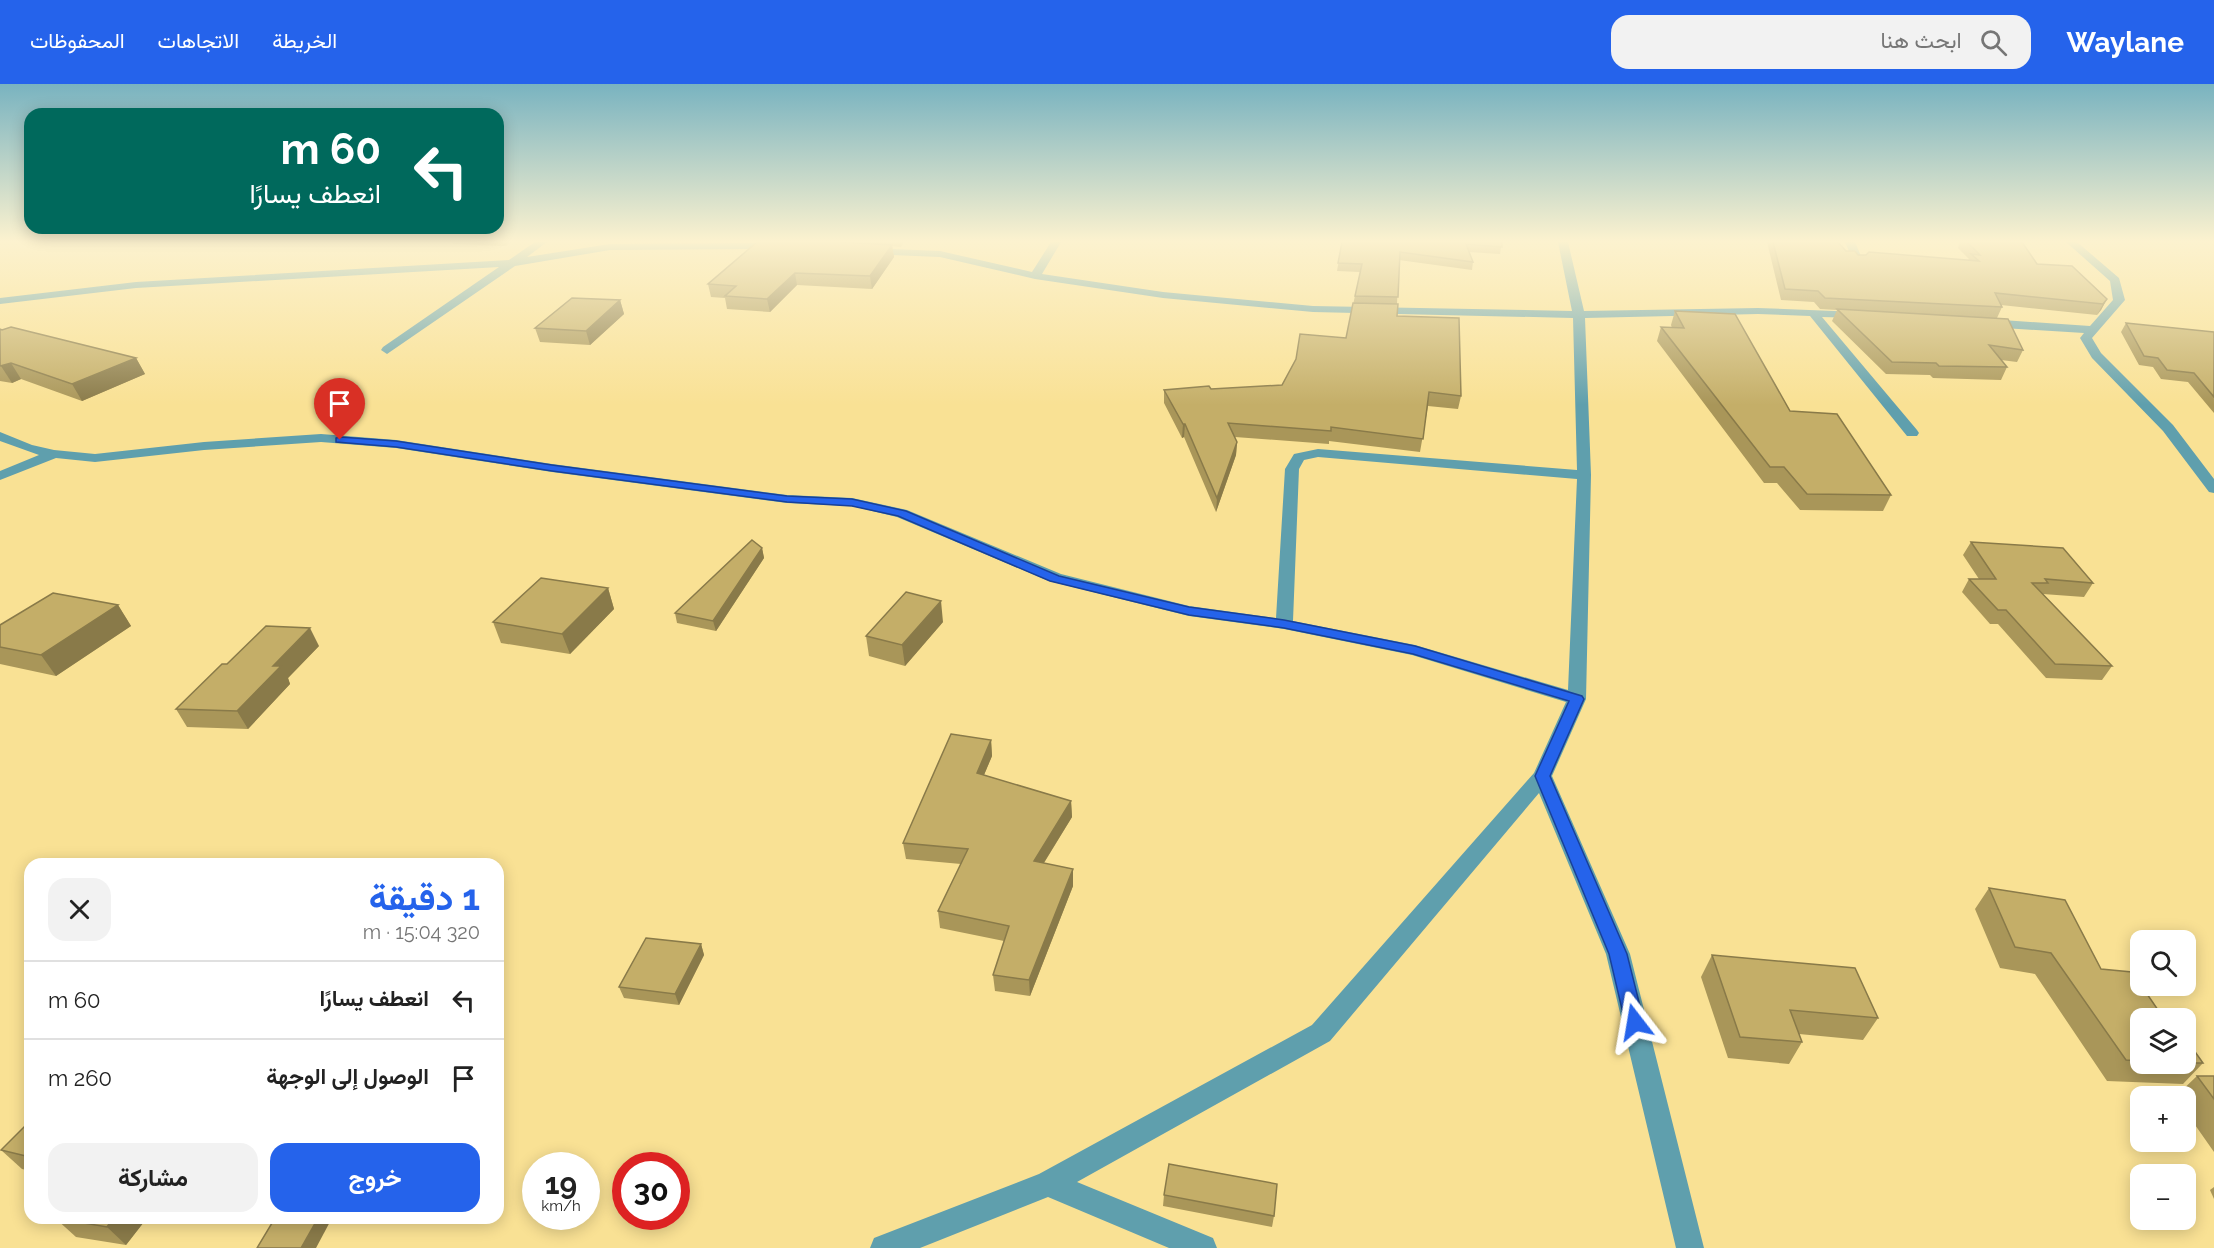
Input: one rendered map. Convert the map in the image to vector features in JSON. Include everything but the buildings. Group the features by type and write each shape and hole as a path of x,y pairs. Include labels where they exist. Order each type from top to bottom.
{"street":[{"path":"0,301 40,296"},
{"path":"387,350 464,296"},
{"path":"1186,296 1313,309 1579,315 1758,311 1870,316"},
{"path":"884,1248 1048,1184 1321,1034 1542,776 1577,699 1584,475 1579,315 1575,296"},
{"path":"2118,296 2119,300 2086,338 2096,355 2168,428 2214,489"},
{"path":"1812,312 1912,433"},
{"path":"1975,322 2091,330"},
{"path":"0,436 28,448 54,454 95,458 204,446 321,438 396,444 552,468 787,499 852,502 902,513 1054,578 1189,611 1284,624 1415,650 1577,699"},
{"path":"1284,624 1292,469 1299,458 1318,453 1584,475"},
{"path":"0,476 54,454"},
{"path":"1542,776 1618,954 1690,1248"},
{"path":"1048,1184 1203,1248"}],"route":[{"path":"340,440 396,444 552,468 787,499 852,502 902,513 1054,578 1189,611 1284,624 1415,650 1577,699 1542,776 1618,954 1635,1022"}]}
